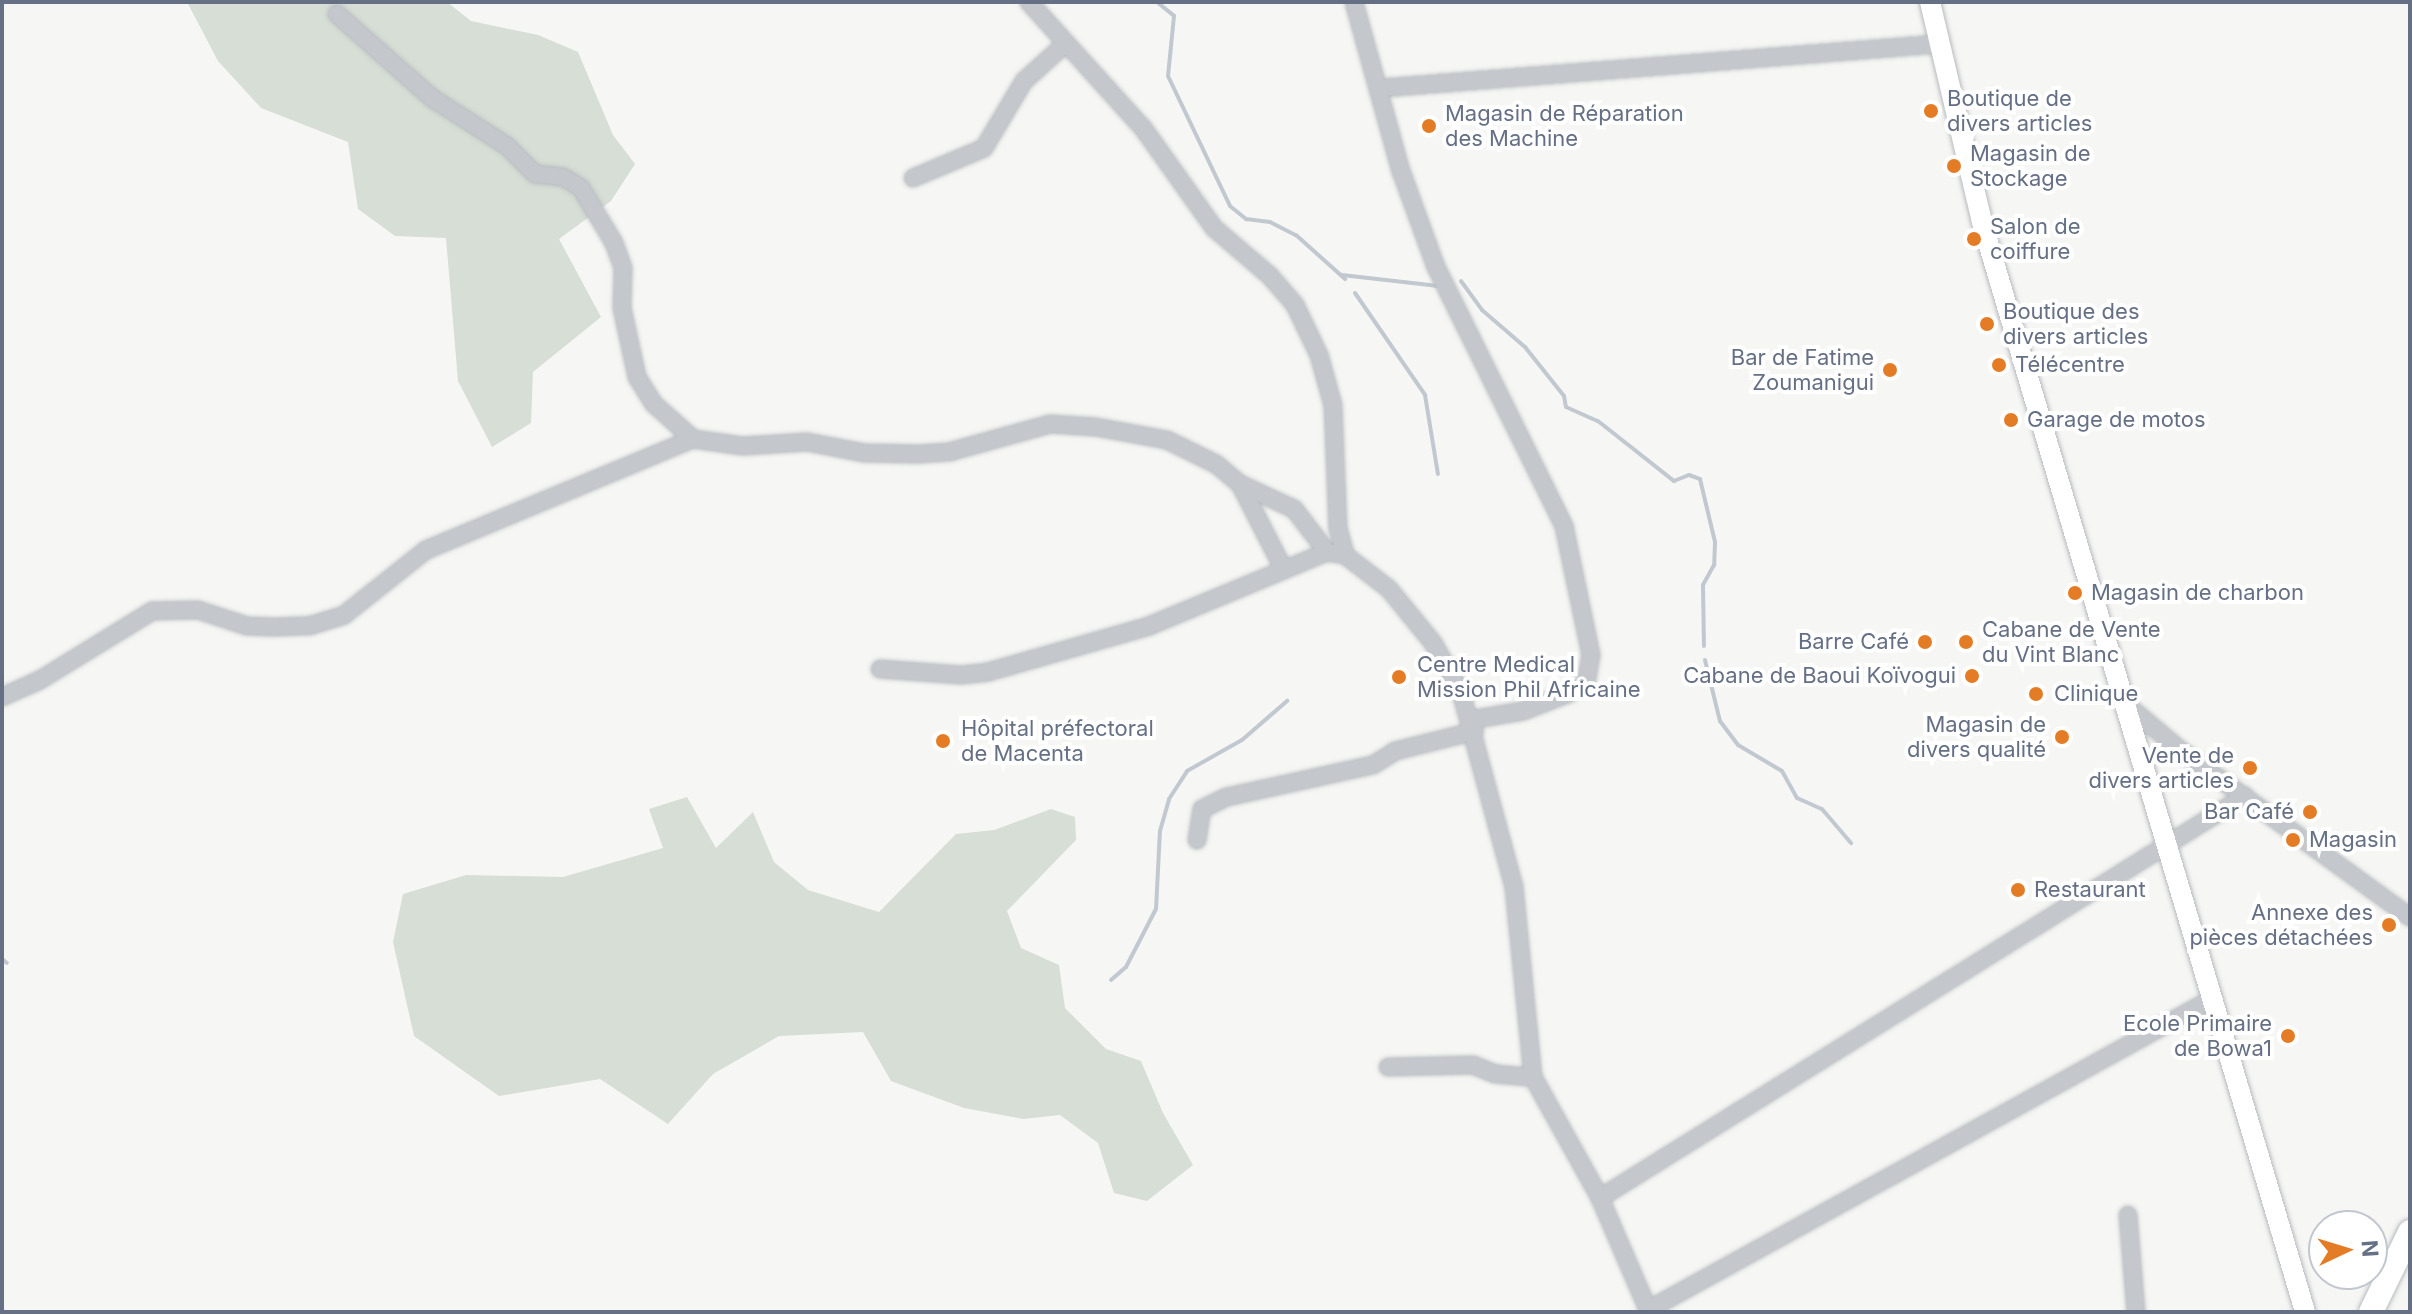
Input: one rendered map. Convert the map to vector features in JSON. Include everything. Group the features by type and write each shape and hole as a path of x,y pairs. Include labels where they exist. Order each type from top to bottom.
{"highway":[{"path":"2371,1312 2410,1232"}],"main road":[{"path":"1930,2 1982,222 2305,1312"}],"street":[{"path":"1029,2 1064,45 1143,128 1214,228 1295,305 1319,355 1333,405 1338,528 1345,555"},
{"path":"1197,840 1202,809 1217,801 1373,765 1395,751 1523,711 1586,684 1591,655 1564,526 1473,351 1430,249 1401,171 1382,88 1354,2"},
{"path":"337,14 432,98 486,130 535,174 563,177 581,188 614,243 623,268 622,308 637,377 654,404 693,439"},
{"path":"1382,88 1938,44"},
{"path":"913,178 984,148 1024,81 1064,45"},
{"path":"2,697 40,680 152,611 198,610 247,626 274,627 309,626 344,615 426,550 693,439 743,446 807,442 864,453 919,454 949,452 1050,424 1096,427 1167,440 1216,464 1240,484 1294,509 1327,552"},
{"path":"1240,484 1283,568"},
{"path":"880,669 961,675 988,672 1149,626 1327,552 1345,555 1389,589 1433,643 1472,726 1514,887 1533,1077 1600,1198 1648,1311 2212,999"},
{"path":"2127,705 2410,917"},
{"path":"1600,1198 2245,796"},
{"path":"1388,1067 1473,1065 1495,1074 1533,1077"},
{"path":"2128,1215 2136,1312"}],"shaded area":[{"path":"187,2 447,2 471,21 538,35 578,52 613,135 635,164 611,201 559,239 601,317 533,372 531,423 492,447 458,381 446,238 395,236 358,209 348,142 261,108 218,61"},
{"path":"687,797 716,848 753,812 774,862 808,890 879,912 956,834 994,830 1051,809 1075,817 1076,840 1007,911 1021,948 1059,965 1065,1008 1106,1049 1141,1061 1163,1113 1193,1165 1147,1201 1114,1193 1098,1143 1060,1115 1023,1119 964,1108 891,1081 863,1032 779,1036 713,1074 668,1124 600,1079 499,1096 414,1036 393,942 403,894 466,875 563,877 663,848 649,809"}],"waterway":[{"path":"1157,2 1174,16 1168,76 1230,206 1246,219 1270,222 1296,235 1345,279"},
{"path":"1342,275 1438,286"},
{"path":"1461,281 1482,310 1525,347 1564,396 1566,407 1598,421 1674,481 1689,475 1700,479 1715,542 1714,565 1703,585 1704,646"},
{"path":"1355,293 1425,395 1438,474"},
{"path":"1705,660 1720,721 1738,745 1782,771 1797,798 1822,809 1851,843"},
{"path":"1111,980 1126,967 1156,909 1160,831 1169,799 1187,771 1242,740 1287,701"},
{"path":"2,959 7,963"}],"place":[{"name":"Boutique de divers articles","path":"1931,111"},
{"name":"Magasin de Réparation des Machine","path":"1429,126"},
{"name":"Magasin de Stockage","path":"1954,166"},
{"name":"Salon de coiffure","path":"1974,239"},
{"name":"Boutique des divers articles","path":"1987,324"},
{"name":"Télécentre","path":"1999,365"},
{"name":"Bar de Fatime Zoumanigui","path":"1890,370"},
{"name":"Garage de motos","path":"2011,420"},
{"name":"Magasin de charbon","path":"2075,593"},
{"name":"Barre Café","path":"1925,642"},
{"name":"Cabane de Vente du Vint Blanc","path":"1966,642"},
{"name":"Cabane de Baoui Koïvogui","path":"1972,676"},
{"name":"Centre Medical Mission Phil Africaine","path":"1399,677"},
{"name":"Clinique","path":"2036,694"},
{"name":"Magasin de divers qualité","path":"2062,737"},
{"name":"Hôpital préfectoral de Macenta","path":"943,741"},
{"name":"Vente de divers articles","path":"2250,768"},
{"name":"Bar Café","path":"2310,812"},
{"name":"Magasin","path":"2293,840"},
{"name":"Restaurant","path":"2018,890"},
{"name":"Annexe des pièces détachées","path":"2389,925"},
{"name":"Ecole Primaire de Bowa1","path":"2288,1036"}]}
